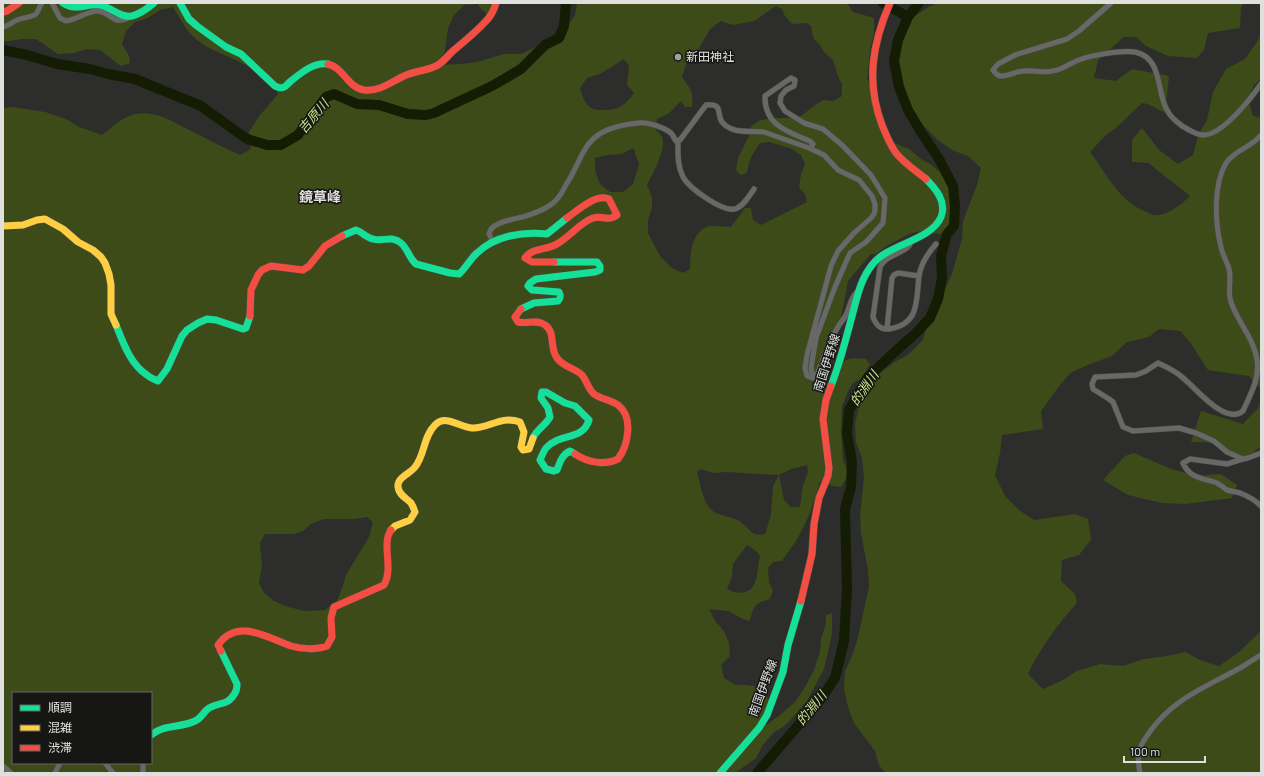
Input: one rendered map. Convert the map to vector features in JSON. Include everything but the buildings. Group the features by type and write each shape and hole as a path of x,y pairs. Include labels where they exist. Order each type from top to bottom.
{"street":[{"path":"3,12 19,3"},
{"path":"3,27 34,15 38,12 42,3"},
{"path":"52,3 60,18 66,21 94,11 99,11 117,21 122,21 154,3"},
{"path":"64,3 72,8 96,4 102,5 117,13 132,16"},
{"path":"180,3 189,19 197,26 226,47 241,54 275,86 280,88 284,87 302,71 323,63 336,66 350,83 357,88 367,90 377,89 408,75 438,66 486,22 494,10 496,3"},
{"name":"南国伊野線","path":"720,773 734,755 759,728 767,714 783,672 788,645 805,588 812,554 814,524 819,498 828,476 829,468 824,429 824,411 848,333 862,280 878,258 922,234 939,221 942,216 942,203 938,192 895,152 884,132 877,114 871,80 872,65 877,36 885,12 890,3"},
{"path":"1111,3 1079,31 1067,39 1015,55 998,64 993,70 996,75 1000,76 1023,71 1041,72 1057,70 1080,59 1104,54 1136,52 1148,58 1155,67 1159,80 1161,97 1167,110 1178,123 1185,128 1202,135 1208,135 1236,115 1261,84"},
{"path":"809,148 813,144 810,141 784,130 773,121 765,102 765,96 791,78 795,80 794,86 786,90 781,96 780,102 785,111 804,123 823,129 842,145 871,175 885,198 883,223 866,242 850,253 834,287 816,338 811,368 813,378"},
{"path":"678,140 680,140 706,105 712,104 719,109 721,121 731,129 739,131 764,132 824,155 838,170 859,180 872,196 875,204 874,214 838,251 831,266 807,355 805,368 807,376 813,378"},
{"path":"493,242 489,234 494,226 541,211 558,199 570,180 590,141 599,134 620,125 641,123 658,127 671,134 676,141 678,140"},
{"path":"1242,459 1227,452 1214,441 1196,433 1179,428 1133,430 1123,427 1113,402 1093,389 1092,384 1095,378 1136,374 1146,371 1158,363 1183,378 1204,399 1217,408 1232,415 1239,414 1243,411 1257,376 1257,360 1254,346 1239,321 1230,300 1230,270 1221,248 1216,206 1217,194 1226,164 1235,154 1261,135"},
{"path":"678,140 679,166 684,179 706,198 730,210 736,208 744,202 754,189"},
{"path":"3,226 23,225 45,219 63,229 78,242 93,250 105,263 109,274 111,285 111,314 127,351 136,365 146,375 158,381 168,369 182,336 187,330 198,323 207,319 216,320 243,329 246,328 250,315 251,290 262,270 271,266 303,270 308,268 324,246 343,235 356,230 373,239 391,238 399,241 406,248 416,264 434,267 452,274 459,274 465,270 477,253 493,242 526,233 547,234 573,213 597,199 603,197 609,199 617,215 611,220 598,217 587,221 562,241 527,255 525,258 532,262 597,262 600,266 600,270 595,272 536,279 530,283 528,286 529,288 532,290 559,292 560,298 558,301 534,302 524,306 515,317 518,322 523,324 537,321 546,325 552,334 552,349 556,358 582,375 589,390 596,395 620,405 627,420 628,430 627,442 620,458 605,462 590,462 570,451 566,452 562,456 558,470 554,471 546,469 540,460 545,449 554,441 562,437 576,435 583,432 588,425 589,420 575,406 564,403 546,392 542,392 541,398 548,408 550,416 547,422 536,432 529,449 527,450 523,450 521,447 524,432 520,422 514,419 475,428 468,428 448,421 442,421 435,426 430,433 415,469 400,480 398,486 400,494 412,504 415,512 410,520 395,526 387,537 388,578 384,586 334,607 331,614 333,635 330,644 326,647 316,648 292,646 264,634 241,631 223,638 218,645 238,687 232,698 224,703 208,709 201,718 192,722 164,728 155,731 152,734"},
{"path":"911,241 910,246 887,258 880,267 873,317 878,327 882,329 898,327 905,324 912,318 916,309 920,267 936,244"},
{"path":"887,329 892,278 898,273 919,276"},
{"path":"813,378 817,376 838,326 844,318 854,295 859,290"},
{"path":"1261,453 1227,464 1190,459 1183,463 1186,470 1198,478 1219,484 1228,490 1249,497 1261,506"},
{"path":"1140,773 1138,761 1142,743 1153,726 1166,712 1194,691 1241,668 1261,655"},
{"path":"55,773 60,764"},
{"path":"106,764 113,773"},
{"path":"3,766 11,773"}],"green space":[{"path":"3,3 499,3 491,18 481,9 478,4 464,5 454,15 448,28 445,51 437,65 462,64 477,62 504,54 521,54 543,44 564,30 575,16 577,3 847,3 853,12 874,18 874,35 871,45 867,78 892,142 909,149 940,172 947,181 952,195 953,207 949,225 944,234 921,231 909,234 885,247 876,254 871,254 848,281 834,355 823,388 834,386 840,366 846,360 866,359 870,364 862,378 853,383 848,391 842,407 841,430 843,460 849,474 841,487 832,486 824,481 820,482 810,513 796,541 782,561 773,562 768,568 769,583 773,590 770,599 761,602 756,606 752,612 750,621 728,611 709,609 715,621 724,631 729,643 730,656 721,665 724,678 735,685 748,685 761,688 768,698 766,725 795,702 805,687 814,670 820,652 821,638 826,624 826,615 832,613 832,634 824,669 807,701 783,727 774,732 762,746 756,758 735,773 3,773 3,108 12,107 45,112 66,119 79,127 102,135 127,117 136,114 153,114 170,120 240,155 251,149 249,132 260,115 278,94 273,84 254,69 217,52 197,40 186,29 173,7 160,10 148,18 135,22 126,31 122,44 129,56 130,63 121,66 100,50 87,49 74,53 58,54 36,39 3,41","holes":["776,6 782,9 785,16 792,24 807,23 811,26 814,39 824,52 833,60 842,84 842,96 833,101 823,100 801,116 791,118 772,118 758,121 751,127 749,136 738,158 736,170 740,175 747,173 751,157 760,143 769,142 790,148 801,155 805,164 801,174 799,188 805,194 807,202 761,225 753,220 751,208 745,208 731,227 706,227 701,230 694,240 690,258 690,269 683,273 672,268 660,256 648,233 648,220 652,207 652,197 647,185 661,154 663,142 662,136 656,130 657,119 668,114 681,101 685,107 692,107 692,93 682,76 687,62 697,52 710,29 721,21 733,25 754,21","624,59 629,66 627,85 634,93 628,101 617,108 608,110 593,109 586,103 580,88 587,78 600,74","634,148 639,164 633,184 623,192 610,192 600,184 595,171 595,158 621,154","807,465 808,472 803,485 800,507 791,507 784,500 779,475 791,469","701,469 713,473 726,472 779,475 773,486 771,515 765,534 757,535 740,521 714,512 709,508 697,472","367,517 373,522 369,537 346,575 337,601 325,610 305,611 288,607 274,601 264,593 259,583 262,565 260,543 265,534 294,534 303,531 311,524 324,519 355,519","747,545 756,551 760,556 757,577 753,587 750,590 742,593 727,589 732,577 733,564"]},
{"path":"939,3 1244,3 1241,7 1240,28 1208,33 1204,50 1197,58 1168,56 1146,46 1136,37 1124,37 1098,60 1094,78 1116,81 1132,69 1169,76 1165,113 1148,104 1142,103 1117,127 1105,136 1090,152 1114,186 1129,202 1156,215 1172,210 1190,196 1149,163 1132,162 1132,140 1142,128 1159,150 1178,164 1193,155 1199,133 1207,120 1213,92 1226,69 1245,59 1257,42 1261,33 1261,79 1254,85 1248,99 1253,116 1261,118 1261,389 1249,376 1208,370 1190,342 1180,331 1159,329 1149,337 1127,342 1112,356 1070,373 1041,411 1043,429 1002,435 995,475 1005,496 1020,511 1034,520 1075,514 1088,519 1091,540 1079,555 1062,560 1061,581 1075,594 1077,603 1050,637 1028,674 1043,689 1063,680 1077,671 1100,664 1123,666 1144,659 1185,652 1200,660 1219,666 1239,652 1261,631 1261,773 885,773 879,765 875,751 854,723 848,707 844,689 845,671 853,654 858,637 869,587 868,570 861,533 860,515 864,478 862,458 856,442 855,424 859,406 868,389 878,375 893,363 909,354 923,340 928,322 937,307 952,274 962,239 963,221 977,185 981,168 968,156 952,150 938,140 914,116 907,99 899,64 899,49 903,31 915,16 930,6"},
{"path":"1261,399 1261,447 1255,451 1248,460 1231,454 1220,444 1191,442 1201,411 1243,424 1258,408"},
{"path":"1134,453 1171,469 1196,476 1221,474 1237,485 1232,498 1185,504 1162,503 1128,495 1103,480 1125,456"}],"waterway":[{"name":"吉原川","path":"3,50 57,64 90,69 135,79 201,106 247,139 267,145 281,145 298,135 326,97 334,94 357,104 379,105 408,114 426,115 434,113 492,86 521,69 545,45 559,38 564,26 566,3"},
{"name":"吉原川","path":"883,3 908,17"},
{"name":"的淵川","path":"757,773 821,699 835,678 844,641 847,589 845,509 851,487 852,462 847,434 849,410 868,377 916,333 930,318 938,299 942,278 941,256 947,234 954,226 955,206 953,186 939,159 908,110 899,87 894,61 898,40 908,17 919,3"}],"traffic: fast":[{"path":"63,3 73,7 100,5 128,16 138,14 154,3"},
{"path":"180,3 189,19 197,26 226,47 241,54 275,86 283,88 308,68 328,64"},
{"path":"831,386 843,351 859,289 868,271 879,258 888,252 928,232 936,225 941,217 943,206 942,201 937,191 926,179"},
{"path":"342,236 356,230 377,240 394,239 403,245 416,264 459,274 477,253 492,242 519,234 547,234 567,218"},
{"path":"521,309 534,303 558,301 560,299 559,292 532,290 528,286 536,279 595,272 600,270 600,266 597,262 554,262"},
{"path":"116,325 124,345 136,365 148,376 158,381 167,369 182,336 187,330 207,319 216,320 243,329 246,328 250,316"},
{"path":"533,438 550,417 548,408 541,398 542,392 546,392 565,403 575,406 589,420 586,427 582,431 551,443 546,448 540,460 546,469 554,471 557,470 562,459 567,453 570,451 575,454"},
{"path":"720,773 759,728 767,715 783,672 788,645 801,601"},
{"path":"152,734 161,729 184,725 195,721 209,708 226,702 232,697 236,691 237,684 221,651"}],"traffic: slow":[{"path":"3,226 23,225 45,219 63,229 78,242 93,250 101,257 109,274 111,285 111,314 116,325"},
{"path":"391,530 395,526 410,520 415,512 411,503 400,493 398,484 418,462 428,435 439,422 448,421 467,427 478,428 501,421 513,420 520,422 524,432 521,447 523,450 529,449 533,438"}],"traffic: jam":[{"path":"3,12 19,3"},
{"path":"328,64 338,69 349,82 358,88 364,90 375,90 408,74 439,65 488,19 496,3"},
{"path":"890,3 879,33 873,64 874,94 877,109 882,125 896,153 906,164 926,179"},
{"path":"554,262 532,262 525,258 531,252 551,247 565,239 588,220 596,217 611,218 617,215 609,199 598,198 567,218"},
{"path":"250,316 251,290 262,270 271,266 303,270 309,266 325,246 342,236"},
{"path":"521,309 515,317 518,322 539,322 545,325 552,336 553,350 557,358 582,375 590,390 594,394 618,405 623,410 626,417 628,424 627,439 618,459 601,463 590,461 575,454"},
{"path":"801,601 812,554 814,524 819,498 828,476 829,468 823,419 826,400 831,386"},
{"path":"221,651 218,645 226,637 234,632 243,631 263,635 299,648 313,649 327,646 332,637 331,618 334,607 384,585 388,571 387,542 391,530"}],"place":[{"name":"新田神社","path":"678,57"}],"district":[{"name":"鏡草峰","path":"320,197"}]}
